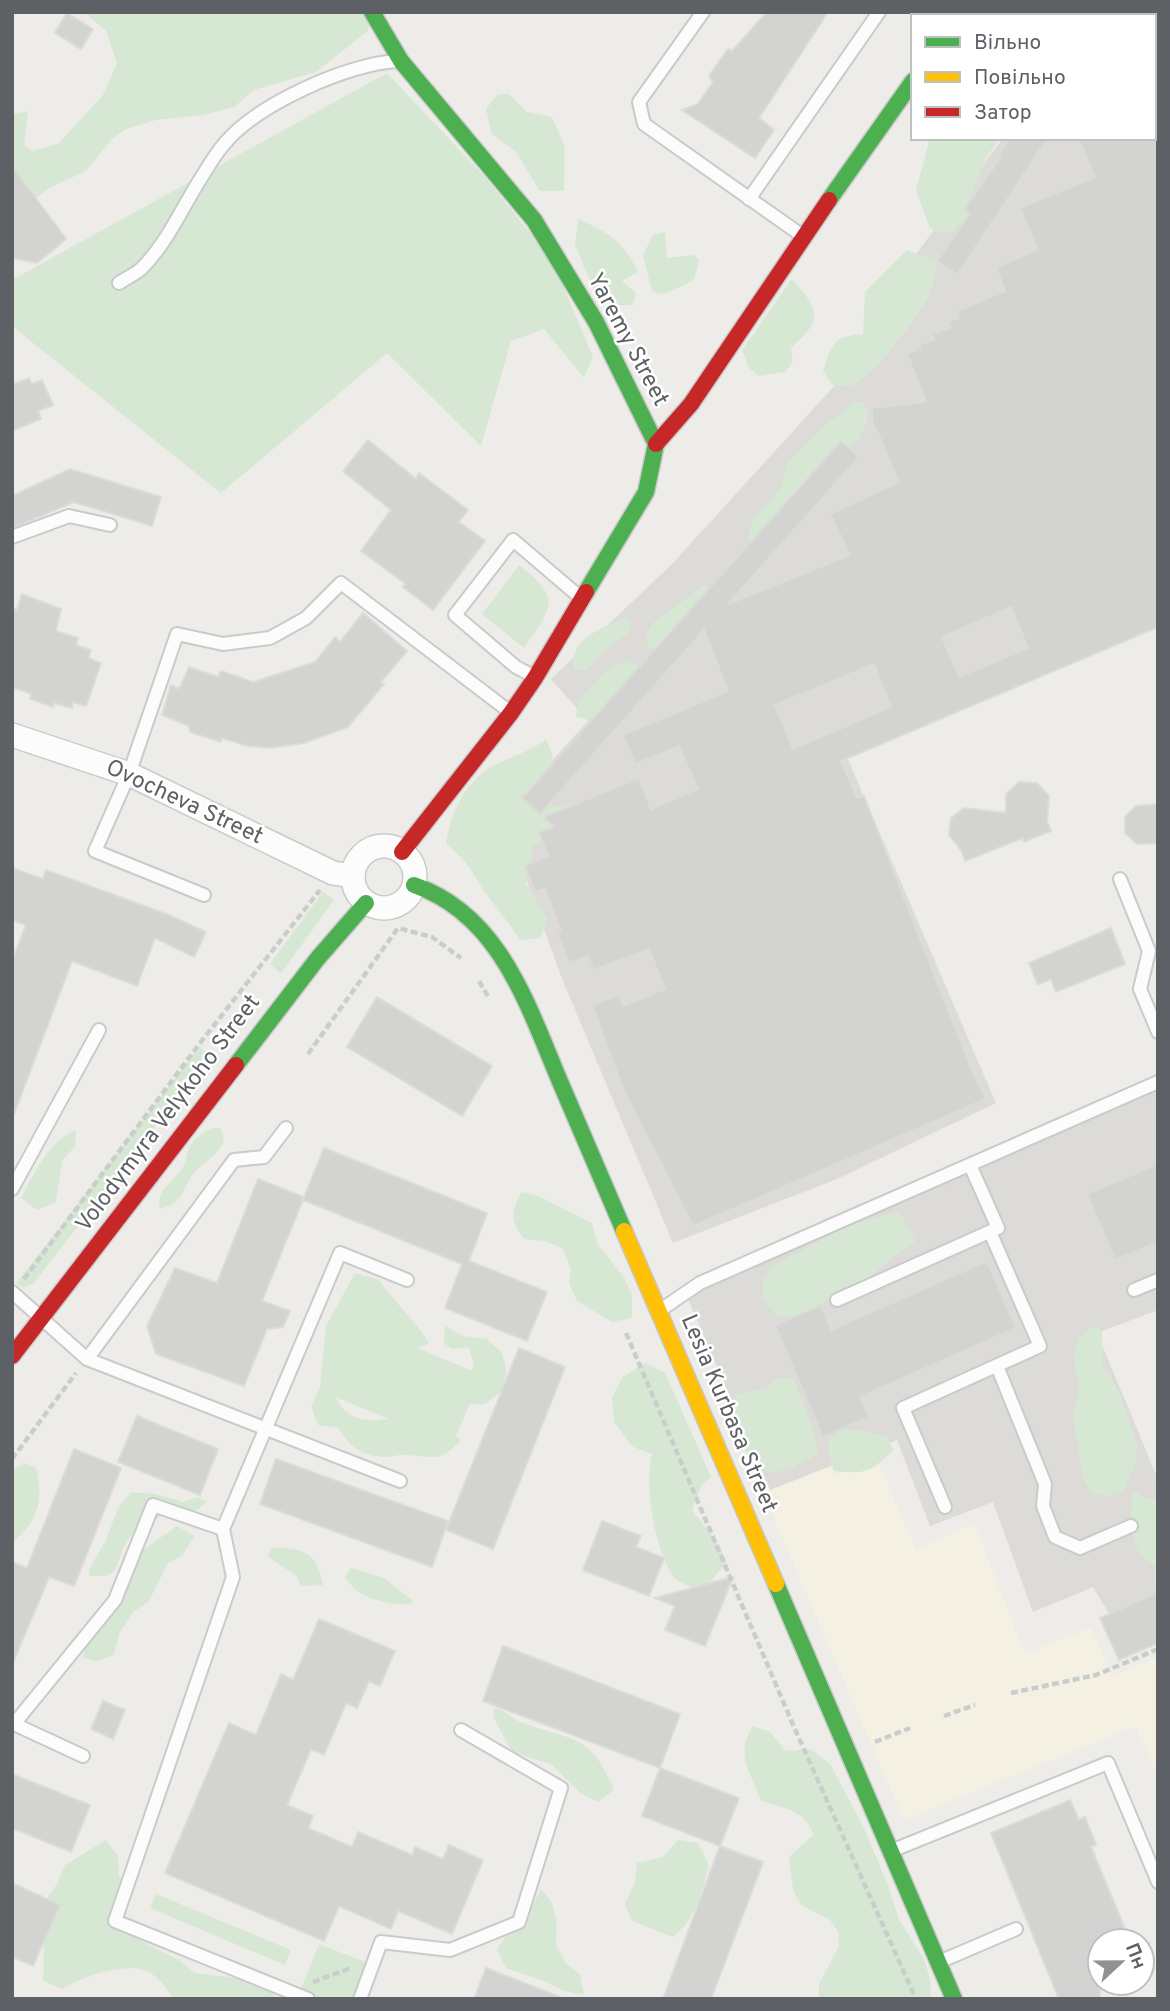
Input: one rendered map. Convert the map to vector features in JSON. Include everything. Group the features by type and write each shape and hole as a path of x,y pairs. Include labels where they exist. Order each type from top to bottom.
{"street":[{"name":"Yaremy Street","path":"372,12 401,61 534,220 596,321 656,444 646,492 511,713"},
{"path":"656,444 691,404 872,136 911,84"},
{"path":"402,852 511,713"},
{"name":"Ovocheva Street","path":"12,735 129,774 343,874"},
{"path":"391,847 402,852 415,873 409,896 400,904 377,908 366,903 343,874 367,851 391,847"},
{"name":"Lesia Kurbasa Street","path":"414,885 430,889 447,898 471,919 493,944 514,975 954,1999"},
{"name":"Volodymyra Velykoho Street","path":"12,1356 318,958 366,903"}],"lane":[{"path":"703,12 639,102 644,124 804,238"},
{"path":"749,199 879,12"},
{"path":"119,283 141,269 149,259 226,142 266,108 307,88 376,62 401,61"},
{"path":"12,537 69,516 110,526"},
{"path":"535,677 516,667 455,615 513,540 581,598"},
{"path":"204,895 95,852 129,774 177,634 223,644 270,638 306,618 341,583 511,713"},
{"path":"1120,879 1149,951 1140,989 1158,1032"},
{"path":"12,1189 99,1030"},
{"path":"659,1311 700,1283 1158,1082"},
{"path":"87,1359 234,1160 264,1157 286,1128"},
{"path":"837,1300 998,1228 970,1165"},
{"path":"945,1507 903,1408 1040,1346 990,1232"},
{"path":"308,1999 115,1921 233,1577 223,1529 264,1427 340,1254 407,1280"},
{"path":"1134,1290 1158,1280"},
{"path":"13,1293 87,1359 400,1481"},
{"path":"997,1366 1045,1484 1043,1506 1055,1537 1080,1548 1130,1526"},
{"path":"83,1756 14,1724 115,1600 153,1505 223,1529"},
{"path":"360,1999 381,1942 450,1950 519,1922 561,1788 461,1730"},
{"path":"891,1851 1108,1763 1158,1882"},
{"path":"939,1962 1016,1929"}],"path":[{"path":"13,1293 200,1043 343,874"},
{"path":"308,1054 398,928 432,937 459,955 467,964"},
{"path":"474,972 491,1002"},
{"path":"626,1333 794,1727 916,1999"},
{"path":"12,1459 87,1359"},
{"path":"1012,1693 1096,1675 1158,1649"},
{"path":"944,1716 975,1705"},
{"path":"869,1744 910,1728"},
{"path":"289,1990 375,1959"}],"shaded area":[{"path":"1158,12 1158,626 847,757 996,1103 837,1179 673,1243 561,976 522,868 520,796 588,721 551,679 672,564 875,341 877,306 1002,140 1156,140 1156,14 1092,14"},
{"path":"1158,1085 1158,1310 1097,1333 1158,1479 1158,1628 1125,1640 1093,1587 1033,1612 993,1502 930,1526 897,1440 770,1490 684,1290"},
{"path":"822,1457 836,1475 876,1458 916,1550 974,1524 1025,1654 1091,1627 1112,1676 1158,1657 1158,1776 1135,1726 904,1820 759,1483"}],"green space":[{"path":"84,12 372,12 368,31 316,72 254,90 234,107 203,115 156,120 126,129 112,139 86,171 47,189 12,218 12,114 28,111 24,145 32,151 58,144 103,95 117,63 106,31"},
{"path":"1038,12 1101,12 1100,14"},
{"path":"387,73 486,178 553,262 593,357 584,378 544,329 511,341 481,446 387,353 221,493 12,326 12,280"},
{"path":"498,94 509,94 527,112 552,117 565,147 564,191 540,191 516,152 491,133 486,109"},
{"path":"929,140 999,140 986,158 965,208 970,213 953,231 935,232 929,226 916,190"},
{"path":"578,219 614,239 632,261 638,272 622,281 636,293 633,305 608,305 595,292 575,245"},
{"path":"665,232 667,258 693,255 699,260 694,280 665,294 652,292 643,255 653,235"},
{"path":"907,250 937,261 925,303 894,346 869,373 849,386 832,385 823,371 831,348 845,337 863,334 865,292"},
{"path":"792,279 813,307 813,322 791,348 793,362 785,372 759,376 749,368 742,350"},
{"path":"857,402 863,403 869,415 859,440 837,458 751,548 749,538 753,522 780,489 788,464 820,430"},
{"path":"519,565 542,587 548,604 541,623 524,648 482,614"},
{"path":"706,584 708,593 671,644 649,649 646,635 653,623"},
{"path":"626,617 631,625 627,634 603,652 586,670 574,669 574,658 582,641"},
{"path":"630,660 639,666 633,684 596,721 576,717 578,701 607,670"},
{"path":"546,739 553,768 540,795 556,807 576,805 554,840 534,844 526,884 548,919 540,938 520,940 468,865 446,844 456,809 477,778 486,770"},
{"path":"323,892 334,900 281,973 270,964"},
{"path":"199,1047 211,1055 33,1284 23,1287 16,1284"},
{"path":"212,1128 221,1128 224,1141 221,1146 192,1176 180,1198 160,1209 159,1202 163,1191 183,1167 192,1143 200,1134"},
{"path":"76,1130 75,1146 62,1161 56,1202 37,1210 21,1198 50,1150"},
{"path":"521,1192 538,1196 592,1223 597,1243 623,1276 632,1295 632,1318 612,1322 577,1301 569,1283 571,1269 563,1249 545,1241 524,1239 516,1226 513,1217"},
{"path":"898,1211 915,1242 867,1280 843,1287 826,1301 800,1315 776,1316 763,1298 763,1280 771,1267 849,1225"},
{"path":"355,1273 379,1280 429,1344 418,1348 472,1371 474,1366 469,1347 452,1349 444,1343 445,1326 463,1336 487,1339 502,1353 507,1372 501,1392 485,1404 470,1404 456,1436 461,1440 442,1455 378,1457 364,1453 352,1446 338,1428 318,1425 311,1406 320,1387 326,1326","holes":["336,1397 388,1419 357,1418 345,1410"]},
{"path":"1096,1325 1102,1331 1103,1365 1120,1394 1137,1445 1136,1463 1125,1489 1108,1496 1091,1493 1083,1479 1073,1413 1079,1390 1074,1355 1078,1338"},
{"path":"645,1363 665,1373 711,1477 702,1484 692,1510 717,1542 727,1562 710,1582 693,1588 674,1577 656,1534 649,1483 652,1454 633,1447 614,1422 612,1397 623,1377"},
{"path":"793,1378 815,1434 818,1454 785,1470 770,1471 751,1465 730,1409 737,1394 765,1389 777,1379"},
{"path":"842,1429 863,1430 887,1436 893,1450 873,1468 861,1472 834,1471 829,1455 829,1440"},
{"path":"25,1463 36,1468 39,1500 28,1527 12,1544 12,1470"},
{"path":"1134,1490 1145,1498 1158,1500 1158,1586 1155,1586 1155,1565 1141,1555 1132,1533"},
{"path":"131,1492 156,1494 183,1502 198,1497 206,1502 186,1515 163,1514 148,1526 134,1531 123,1548 115,1571 106,1576 90,1576 89,1570 106,1540 118,1508"},
{"path":"177,1526 194,1536 182,1556 168,1563 149,1601 133,1612 120,1632 114,1655 97,1661 83,1658 91,1617 124,1581 140,1552"},
{"path":"271,1548 292,1549 307,1554 317,1565 323,1585 301,1586 297,1576 268,1557"},
{"path":"351,1568 384,1578 414,1602 394,1604 362,1594 345,1578"},
{"path":"494,1708 523,1723 568,1737 588,1748 597,1758 614,1790 598,1802 580,1793 551,1764 512,1752 493,1716"},
{"path":"753,1726 770,1732 786,1751 810,1749 830,1764 864,1828 899,1920 924,1959 930,1979 929,1999 819,1999 819,1984 838,1948 839,1933 830,1920 801,1905 793,1890 789,1857 813,1835 805,1820 793,1811 761,1801 745,1755 745,1746"},
{"path":"106,1840 118,1856 119,1876 133,1892 123,1910 126,1930 179,1960 195,1973 235,1978 273,1990 275,1999 175,1999 152,1974 131,1968 106,1971 62,1989 43,1981 45,1901 57,1884 65,1865"},
{"path":"678,1840 698,1843 709,1865 692,1914 673,1937 632,1921 625,1904 635,1882 637,1863 663,1857"},
{"path":"541,1889 552,1903 557,1923 556,1944 565,1962 580,1975 584,1995 565,1991 506,1968 497,1949 508,1933 527,1926"},
{"path":"156,1894 291,1950 285,1965 150,1908"},
{"path":"319,1944 368,1963 355,1997 321,1999 300,1991"}],"building":[{"path":"767,12 828,12 759,118 774,130 755,158 682,110 698,104 713,82 709,76 728,49 732,51"},
{"path":"67,13 93,29 81,49 55,33"},
{"path":"1158,138 1158,627 841,761 857,798 864,796 972,1071 986,1099 693,1226 623,1089 592,1005 619,995 623,1006 665,989 649,949 593,970 588,956 569,963 557,932 561,931 545,889 535,892 525,866 548,856 539,832 554,827 544,817 639,778 651,809 698,789 679,746 635,764 623,735 728,691 704,630 540,814 522,798 841,441 859,457 728,604 850,555 830,514 899,482 872,420 872,408 926,402 907,354 934,339 932,334 950,328 948,322 959,318 957,311 1005,291 996,267 1038,250 1020,208 1095,177 1079,140","holes":["1011,607 1028,648 959,677 942,637","874,664 891,707 793,749 775,705"]},
{"path":"1009,140 1047,140 957,275 937,261 970,213 965,209 1000,158 997,157"},
{"path":"12,166 66,239 37,263 12,258"},
{"path":"29,378 32,384 42,380 53,405 38,411 41,419 12,431 12,385"},
{"path":"368,440 416,479 419,473 468,510 459,522 485,541 433,610 403,587 406,584 361,551 391,510 343,471"},
{"path":"70,469 161,497 152,526 74,502 12,528 12,496"},
{"path":"22,594 61,609 56,631 78,638 76,645 91,650 88,658 101,663 86,706 73,702 72,708 54,703 53,707 30,699 32,694 12,687 12,608 17,610"},
{"path":"363,613 407,651 348,727 304,743 270,748 248,746 222,738 221,742 190,732 189,726 162,715 171,685 179,689 189,667 218,677 221,671 253,682 315,662 335,637 340,642"},
{"path":"1019,782 1037,783 1049,796 1047,821 1051,831 1024,842 1023,838 965,861 961,850 949,835 951,818 964,808 1006,813 1006,794"},
{"path":"1158,804 1158,843 1137,844 1125,833 1125,817 1136,806"},
{"path":"12,868 43,879 46,870 169,915 206,932 194,957 155,938 137,986 72,961 14,1114 12,961 26,925 12,920"},
{"path":"1111,928 1125,964 1056,992 1051,979 1038,985 1029,963"},
{"path":"377,997 492,1066 462,1116 347,1047"},
{"path":"324,1148 487,1213 469,1261 547,1292 527,1341 445,1308 462,1264 303,1200"},
{"path":"1158,1164 1158,1242 1115,1260 1087,1194"},
{"path":"258,1179 304,1197 262,1301 290,1311 283,1327 267,1329 244,1386 156,1354 147,1326 175,1268 217,1283"},
{"path":"987,1261 1016,1328 860,1397 869,1417 823,1437 775,1325 821,1305 831,1330"},
{"path":"519,1348 565,1367 493,1549 446,1530"},
{"path":"137,1416 218,1449 200,1495 118,1462"},
{"path":"74,1449 121,1468 74,1586 49,1577 12,1665 12,1562 27,1568"},
{"path":"276,1459 448,1521 432,1567 260,1504"},
{"path":"602,1521 641,1536 636,1547 664,1558 649,1596 583,1570"},
{"path":"733,1577 705,1646 665,1630 675,1606 655,1598"},
{"path":"1158,1592 1158,1643 1119,1660 1100,1618"},
{"path":"319,1619 395,1651 380,1686 369,1681 357,1708 346,1703 324,1755 311,1749 287,1805 313,1816 308,1828 352,1847 358,1832 412,1855 415,1847 443,1859 449,1845 483,1860 452,1934 398,1911 391,1929 339,1906 324,1941 165,1873 229,1723 256,1735 281,1674 293,1680"},
{"path":"503,1646 680,1714 660,1768 483,1701"},
{"path":"103,1701 125,1710 113,1739 91,1729"},
{"path":"660,1768 739,1798 720,1846 642,1816"},
{"path":"12,1774 90,1805 71,1852 12,1828"},
{"path":"1070,1800 1079,1820 1085,1817 1096,1845 1091,1847 1124,1927 1086,1927 1086,1997 1100,1999 1059,1999 991,1833"},
{"path":"720,1846 763,1862 711,1999 663,1999"},
{"path":"12,1883 60,1905 33,1966 12,1957"},
{"path":"486,1968 560,1997 560,1999 474,1999"}],"traffic: fast":[{"path":"372,12 401,61 534,220 596,322 656,444 646,492 586,592"},
{"path":"829,200 911,84"},
{"path":"414,885 444,899 469,918 490,941 508,967 523,995 624,1231"},
{"path":"236,1065 318,958 366,903"},
{"path":"776,1584 954,1999"}],"traffic: slow":[{"path":"624,1231 776,1584"}],"traffic: jam":[{"path":"656,444 691,404 829,200"},
{"path":"402,852 511,713 586,592"},
{"path":"12,1356 236,1065"}]}
